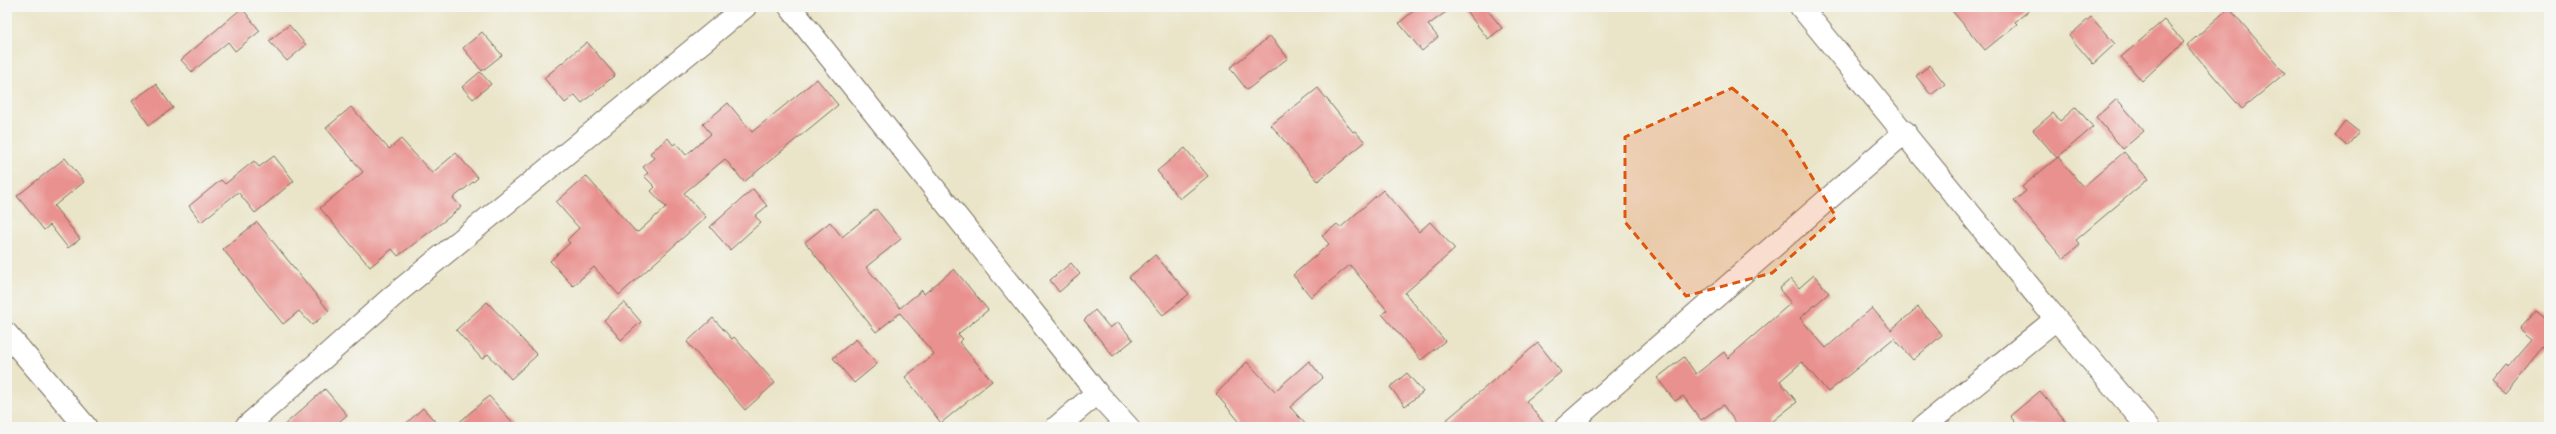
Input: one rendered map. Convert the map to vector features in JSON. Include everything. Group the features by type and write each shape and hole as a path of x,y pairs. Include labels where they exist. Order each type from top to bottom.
{"street":[{"path":"246,427 393,296 745,7"},
{"path":"790,7 1097,393 1128,427"},
{"path":"1801,7 1905,132 2056,319 2148,427"},
{"path":"1566,427 1905,132"},
{"path":"1923,427 2056,319"},
{"path":"7,334 86,427"},
{"path":"1057,427 1097,393"}],"highlighted area":[{"path":"1732,88 1785,132 1836,217 1772,273 1686,296 1625,222 1625,137"}],"building":[{"path":"1418,7 1453,7 1428,25 1438,37 1422,51 1399,23"},
{"path":"1463,7 1485,7 1502,28 1488,39"},
{"path":"1949,7 2033,7 2015,22 2017,24 1985,50"},
{"path":"242,8 260,31 235,51 228,42 192,72 181,60"},
{"path":"2229,8 2285,73 2242,109 2187,45"},
{"path":"2091,17 2115,44 2093,64 2069,36"},
{"path":"2164,20 2184,42 2142,81 2121,57"},
{"path":"289,25 306,45 287,61 269,41"},
{"path":"482,32 502,55 482,71 463,48"},
{"path":"1270,36 1288,58 1247,90 1230,68"},
{"path":"587,42 615,75 582,103 575,95 565,103 544,78"},
{"path":"1930,65 1945,84 1931,95 1916,76"},
{"path":"480,72 491,84 473,99 462,87"},
{"path":"817,79 838,105 744,182 725,159 684,193 706,217 619,295 594,267 573,286 550,261 570,243 567,240 579,228 556,202 586,176 635,231 638,232 666,207 651,191 655,187 644,176 648,173 643,167 654,158 650,153 668,138 673,145 676,143 686,155 711,134 703,124 728,103 752,132"},
{"path":"156,84 173,108 149,125 132,101"},
{"path":"1318,88 1353,132 1355,131 1365,142 1318,181 1271,125"},
{"path":"2117,99 2144,131 2123,149 2096,117"},
{"path":"351,107 389,149 401,139 432,173 456,153 478,178 453,198 461,207 448,218 398,256 392,249 370,267 320,208 363,172 326,128"},
{"path":"2076,107 2093,127 2057,158 2033,130 2053,113 2060,121"},
{"path":"2345,121 2359,132 2347,146 2334,135"},
{"path":"1185,148 1208,176 1180,199 1157,171"},
{"path":"2124,152 2148,179 2076,240 2080,245 2063,259 2014,201 2026,191 2022,187 2058,157 2083,187"},
{"path":"274,156 294,181 255,213 238,192 201,222 189,206 221,180 225,184 254,161 259,167"},
{"path":"65,158 84,182 54,206 80,239 68,248 50,225 44,230 17,196"},
{"path":"753,189 767,206 755,216 761,222 730,250 710,227"},
{"path":"1383,190 1419,232 1430,222 1455,249 1405,293 1445,341 1421,360 1382,314 1387,310 1350,265 1311,297 1293,275 1329,244 1322,236 1337,224 1340,228"},
{"path":"876,209 901,239 866,267 900,308 922,290 924,294 954,269 988,310 958,334 963,339 959,342 992,381 941,423 905,377 934,354 900,313 876,332 805,242 830,222 842,237"},
{"path":"257,222 329,311 312,325 299,311 283,324 223,249"},
{"path":"1155,255 1189,294 1163,315 1129,277"},
{"path":"1071,263 1080,274 1059,292 1050,280"},
{"path":"1814,275 1829,293 1800,318 1826,348 1872,308 1891,330 1918,307 1942,335 1913,360 1894,338 1828,392 1802,362 1780,381 1797,402 1773,421 1778,427 1739,427 1723,405 1701,420 1683,396 1675,401 1657,378 1684,357 1696,374 1724,352 1728,358 1791,303 1779,289 1791,279 1799,288"},
{"path":"487,302 537,355 511,379 488,354 482,359 456,330"},
{"path":"624,302 641,322 621,340 604,320"},
{"path":"1095,310 1110,328 1118,322 1133,340 1113,356 1084,320"},
{"path":"2536,311 2547,320 2549,318 2549,353 2543,348 2505,394 2491,382 2505,365 2508,367 2532,339 2520,329"},
{"path":"713,318 732,339 734,337 775,383 745,410 687,342"},
{"path":"856,339 877,364 854,383 833,358"},
{"path":"1538,343 1561,372 1526,401 1547,427 1438,427"},
{"path":"1309,361 1323,378 1290,407 1308,427 1244,427 1216,394 1247,362 1275,391"},
{"path":"1407,373 1423,392 1405,406 1390,387"},
{"path":"325,389 347,415 333,427 282,427"},
{"path":"2040,391 2071,427 2019,427 2010,416"},
{"path":"489,396 517,427 454,427"},
{"path":"423,408 440,427 402,427"}]}
